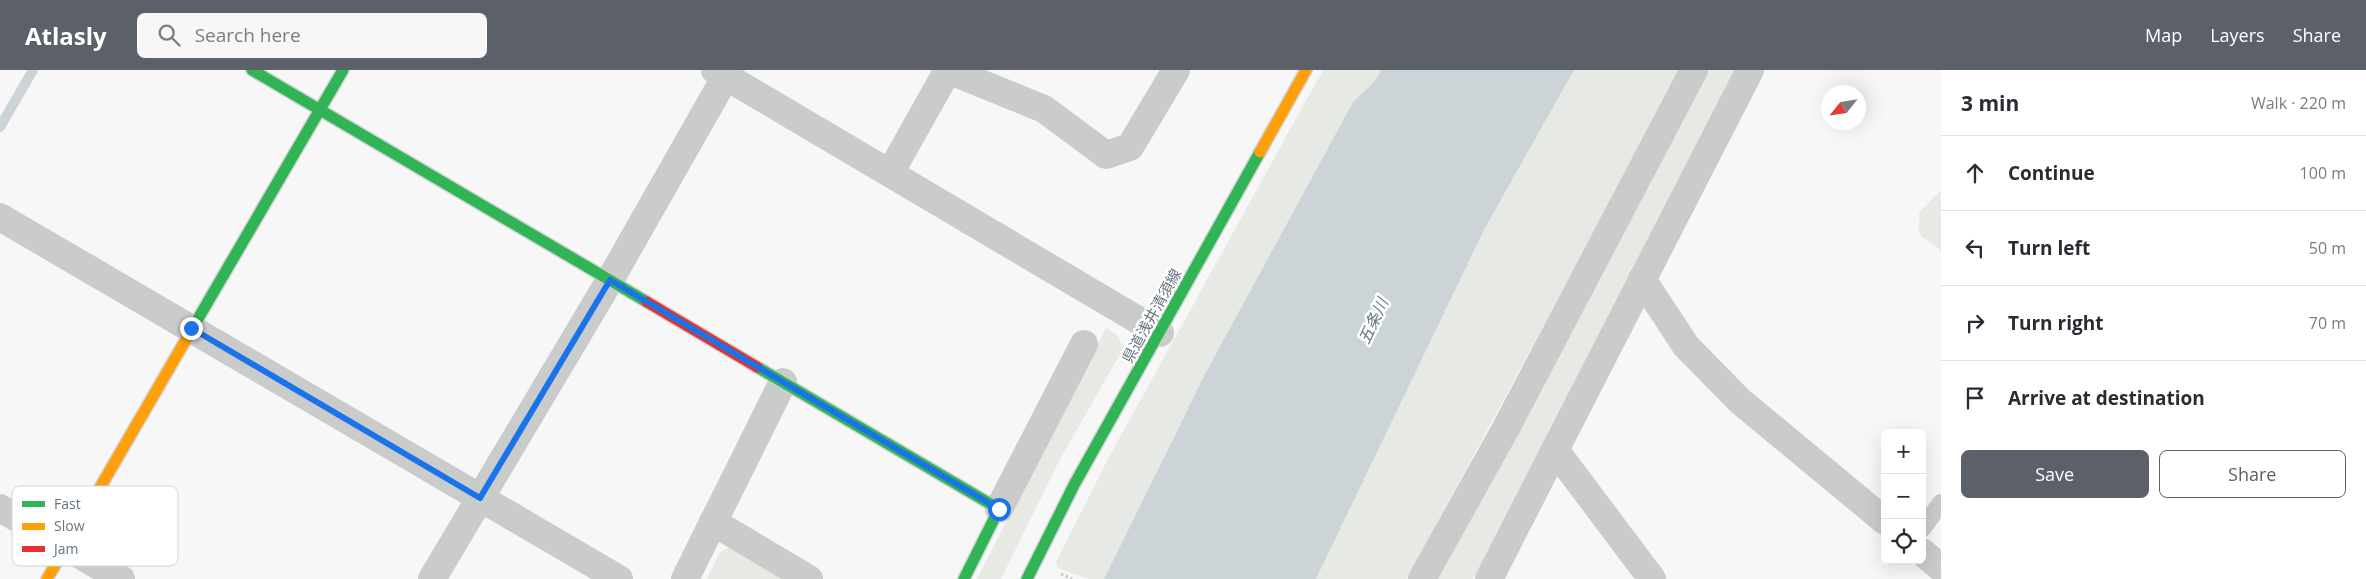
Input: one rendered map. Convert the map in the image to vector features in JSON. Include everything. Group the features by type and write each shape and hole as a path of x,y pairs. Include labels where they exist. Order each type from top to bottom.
{"street":[{"path":"252,70 999,509"},
{"path":"101,486 191,328 343,70"},
{"path":"890,174 948,70 1044,109 1106,155 1130,147 1176,70"},
{"name":"県道浅井清須線","path":"1027,579 1074,485 1306,70"},
{"path":"1422,579 1506,428 1694,70"},
{"path":"1489,579 1750,70"},
{"path":"432,579 610,280 720,73 1160,333"},
{"path":"0,217 619,579"},
{"path":"1642,279 1686,346 1740,401 1883,519"},
{"path":"964,579 1084,344"},
{"path":"685,579 783,382"},
{"path":"1555,450 1652,579"},
{"path":"0,508 12,515"},
{"path":"714,522 809,579"},
{"path":"1926,555 1941,568"},
{"path":"47,579 55,566"},
{"path":"98,566 120,579"}],"lane":[{"path":"1926,524 1941,503"}],"shaded area":[{"path":"1323,70 1381,70 1374,82 1353,102 1206,372 1104,579 1088,579 1058,568 1056,562 1109,457"},
{"path":"1574,70 1681,70 1407,579 1316,579 1485,228"},
{"path":"1709,70 1741,70 1473,579 1438,579"},
{"path":"1941,190 1941,252 1921,236 1919,213"},
{"path":"1106,328 1117,335 1124,347 1058,463 1001,579 977,579"},
{"path":"730,547 787,579 707,579 720,552"}],"water":[{"name":"五条川","path":"1381,70 1574,70 1485,228 1316,579 1104,579 1206,372 1353,102 1374,82"}],"waterway":[{"path":"0,127 33,70"}],"traffic: fast":[{"path":"252,70 647,302"},
{"path":"188,336 343,70"},
{"path":"1027,579 1074,485 1260,152"},
{"path":"757,367 999,509 964,579"}],"traffic: slow":[{"path":"1260,152 1306,70"},
{"path":"101,486 188,336"},
{"path":"47,579 55,566"}],"traffic: jam":[{"path":"647,302 757,367"}],"route":[{"path":"191,328 480,498 610,280 999,509"}]}
